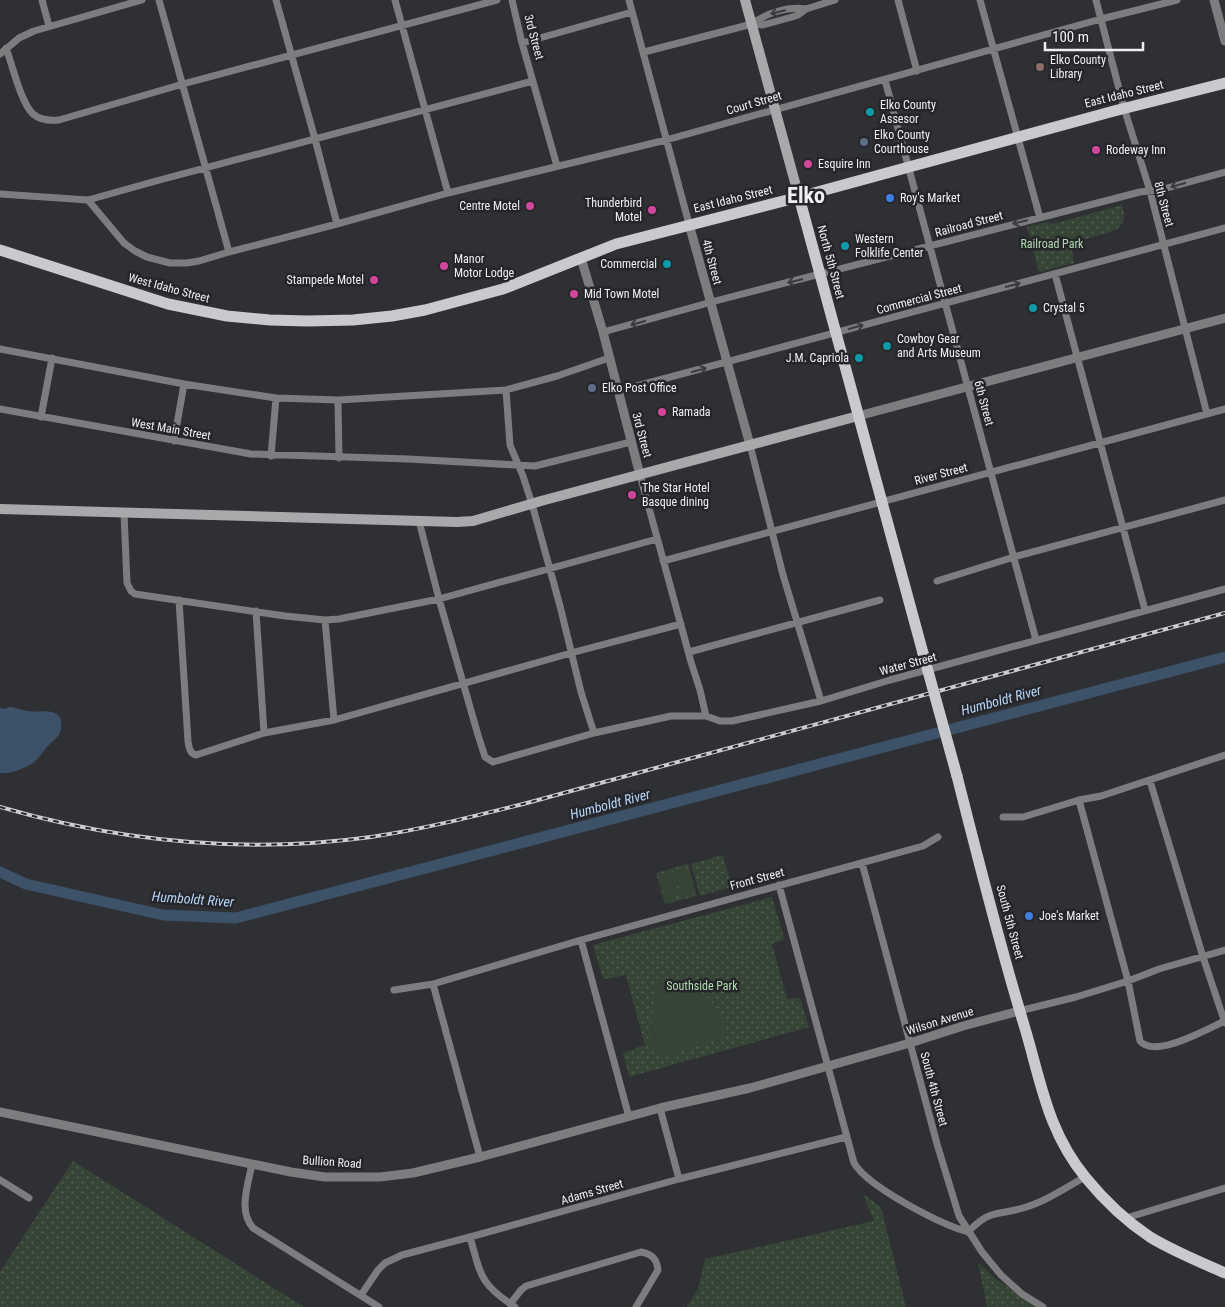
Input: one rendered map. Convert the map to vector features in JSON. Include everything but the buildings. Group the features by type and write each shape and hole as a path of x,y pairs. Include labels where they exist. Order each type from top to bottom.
{"main road":[{"name":"North 5th Street","path":"745,0 881,501"},
{"name":"East Idaho Street","path":"338,321 392,316 459,302 503,289 616,244 799,197 1017,136 1225,83"},
{"name":"West Idaho Street","path":"0,250 188,309 227,316 270,320 338,321"},
{"path":"0,508 124,513 473,521 858,416"},
{"name":"South 5th Street","path":"881,501 957,776 1019,1011 1054,1127 1085,1178 1126,1218 1151,1237 1225,1273"}],"street":[{"path":"42,0 49,26"},
{"path":"142,0 49,26 19,38 3,51 25,103 32,114 49,121 59,120 183,84 497,0"},
{"path":"159,0 207,168 228,252"},
{"path":"276,0 337,224"},
{"path":"395,0 448,193"},
{"name":"3rd Street","path":"512,0 522,44 557,166"},
{"name":"4th Street","path":"629,0 773,530"},
{"path":"644,52 752,24 763,25 798,15 806,9 835,0"},
{"path":"898,0 917,70"},
{"path":"980,0 1040,218"},
{"name":"8th Street","path":"1096,0 1124,108 1150,191 1207,414"},
{"name":"Court Street","path":"88,200 124,243 147,257 170,263 187,263 448,193 666,140 1101,19 1177,0"},
{"path":"1214,0 1225,41"},
{"path":"522,44 632,12"},
{"name":"6th Street","path":"885,80 1036,640"},
{"path":"0,194 88,200 533,81"},
{"name":"Railroad Street","path":"603,332 710,302 1140,192 1160,190 1225,172"},
{"name":"Commercial Street","path":"618,391 1225,228"},
{"name":"3rd Street","path":"581,258 603,332 706,716"},
{"path":"1055,274 1145,610"},
{"path":"858,416 1225,318"},
{"path":"0,349 184,384 276,398 338,400 506,390 558,376 609,358"},
{"path":"41,417 52,358"},
{"path":"174,441 184,384"},
{"path":"506,390 510,445 520,466 532,504 594,733"},
{"path":"271,456 276,398"},
{"path":"338,400 339,458"},
{"name":"West Main Street","path":"0,409 174,441 271,456 408,459 535,466 554,463 631,442"},
{"name":"River Street","path":"663,561 1225,409"},
{"path":"937,581 1014,557 1225,500"},
{"path":"124,513 125,562 127,583 131,591 143,596 325,620 339,619 439,599 658,539"},
{"path":"419,521 464,684"},
{"path":"773,530 797,623 821,701"},
{"name":"Water Street","path":"464,684 485,757 493,762 594,733 671,716 706,716 720,721 732,721 821,701 890,680 1225,589"},
{"path":"179,600 188,741 189,749 192,754 196,755 264,733 334,720 681,624"},
{"path":"688,652 880,600"},
{"path":"256,612 264,733"},
{"path":"325,620 334,720"},
{"path":"1003,817 1023,817 1079,800 1101,796 1225,755"},
{"path":"1079,800 1128,981 1140,1041 1147,1046 1165,1046 1225,1022 1203,957 1150,781"},
{"name":"Front Street","path":"394,990 433,984 581,940 923,846 938,837"},
{"name":"South 4th Street","path":"862,863 950,1191 959,1216 968,1232 1001,1275 1022,1294 1043,1307"},
{"path":"779,885 846,1137 854,1163 864,1176 925,1213 968,1232 983,1218 996,1213 1023,1208 1043,1200 1085,1178"},
{"path":"581,940 629,1117"},
{"name":"Wilson Avenue","path":"660,1108 750,1088 910,1043 956,1028 1076,997 1159,969 1225,950"},
{"path":"433,984 480,1157"},
{"path":"660,1108 679,1179"},
{"name":"Bullion Road","path":"0,1112 252,1164 325,1177 380,1177 413,1173 480,1157 660,1108"},
{"name":"Adams Street","path":"361,1295 378,1270 394,1257 470,1238 679,1179 846,1137"},
{"path":"252,1164 245,1208 248,1222 253,1228 379,1307"},
{"path":"0,1180 30,1198"},
{"path":"1126,1218 1225,1188"},
{"path":"470,1238 481,1277 488,1287 512,1305 520,1290 526,1286 641,1252 648,1253 654,1257 658,1270 636,1307"}],"green space":[{"name":"Railroad Park","path":"1122,205 1124,217 1121,225 1115,230 1078,243 1072,249 1074,263 1039,272 1027,227 1047,222 1053,224"},
{"path":"723,855 732,887 700,896 691,864"},
{"path":"688,864 697,896 665,904 656,873"},
{"path":"689,868 695,892 681,896 674,871"},
{"path":"673,872 679,896 665,900 658,876"},
{"name":"Southside Park","path":"772,897 784,937 783,940 772,944 787,999 800,998 809,1027 629,1077 623,1053 645,1045 626,975 603,978 593,945"},
{"path":"655,979 685,983 702,993 715,1007 724,1025 726,1035 666,1057 655,1051 651,1044"},
{"path":"73,1161 304,1307 0,1307 0,1272"},
{"path":"863,1194 881,1207 906,1307 687,1307 698,1289 705,1259 874,1221"},
{"path":"978,1263 997,1280 1039,1307 987,1307"}],"water":[{"path":"10,707 26,711 52,712 60,717 61,727 57,737 33,763 17,771 0,773 0,708"}],"waterway":[{"name":"Humboldt River","path":"0,872 26,884 163,915 236,918 1225,657"}],"railway":[{"path":"0,807 91,829 184,842 277,844 324,842 391,834 527,803 1225,613"}],"place":[{"name":"Elko County Library","path":"1040,67"},
{"name":"Elko County Assesor","path":"870,112"},
{"name":"Elko County Courthouse","path":"864,142"},
{"name":"Rodeway Inn","path":"1096,150"},
{"name":"Esquire Inn","path":"808,164"},
{"name":"Roy's Market","path":"890,198"},
{"name":"Centre Motel","path":"530,206"},
{"name":"Thunderbird Motel","path":"652,210"},
{"name":"Western Folklife Center","path":"845,246"},
{"name":"Commercial","path":"667,264"},
{"name":"Manor Motor Lodge","path":"444,266"},
{"name":"Stampede Motel","path":"374,280"},
{"name":"Mid Town Motel","path":"574,294"},
{"name":"Crystal 5","path":"1033,308"},
{"name":"Cowboy Gear and Arts Museum","path":"887,346"},
{"name":"J.M. Capriola","path":"859,358"},
{"name":"Elko Post Office","path":"592,388"},
{"name":"Ramada","path":"662,412"},
{"name":"The Star Hotel Basque dining","path":"632,495"},
{"name":"Joe's Market","path":"1029,916"}],"district":[{"name":"Elko","path":"806,195"}]}
